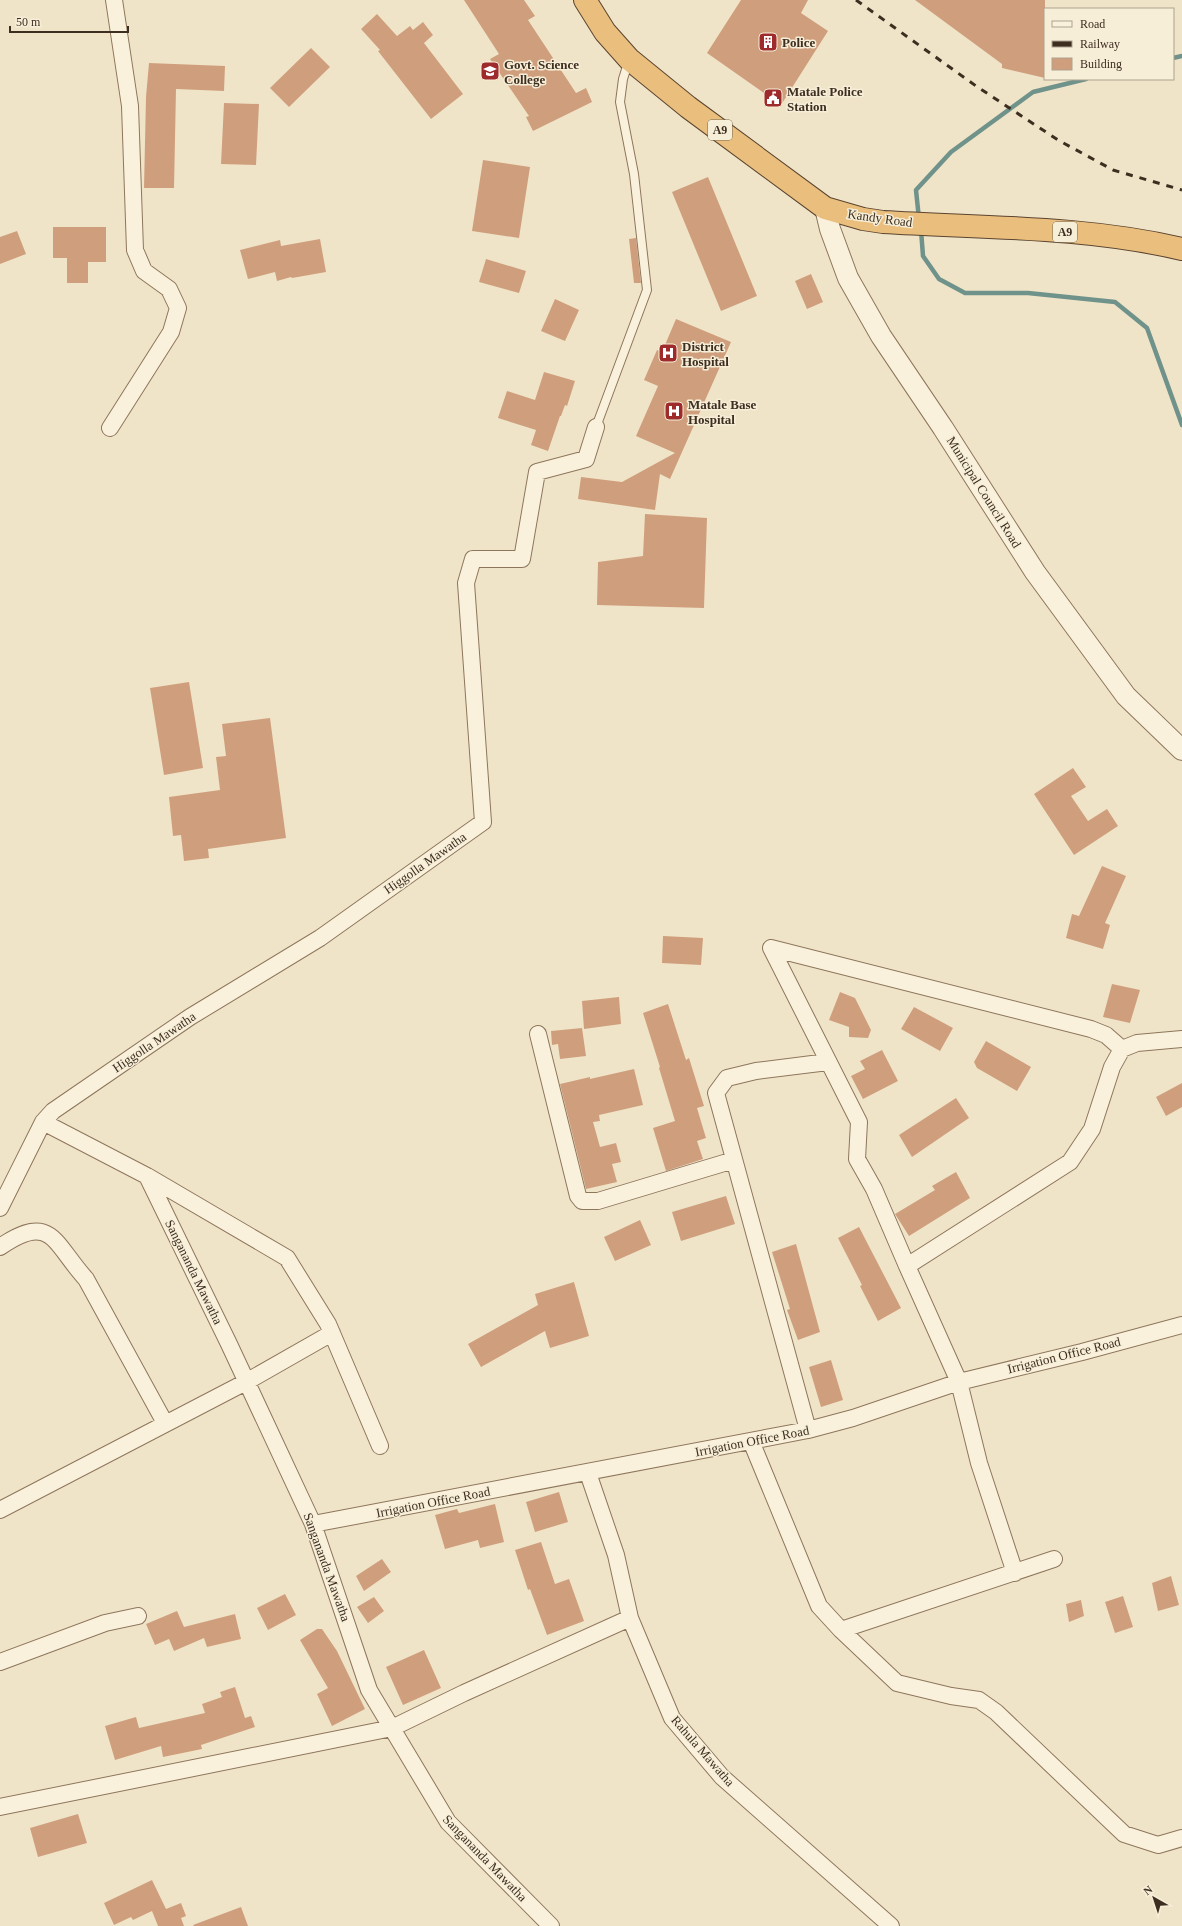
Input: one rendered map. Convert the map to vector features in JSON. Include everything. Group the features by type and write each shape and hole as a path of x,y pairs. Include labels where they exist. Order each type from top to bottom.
{"highway":[{"name":"Kandy Road","path":"586,0 605,32 629,59 688,108 825,208 863,219 883,222 1093,234 1137,239 1182,249"}],"street":[{"path":"110,428 171,332 178,308 169,289 144,271 135,250 130,106 114,0"},
{"name":"Municipal Council Road","path":"825,208 830,229 848,278 881,336 943,428 1035,572 1126,696 1182,750"},
{"name":"Higgolla Mawatha","path":"0,1208 44,1122 53,1111 190,1017 320,938 483,822 466,583 473,559 522,559 537,472 586,459 596,427"},
{"path":"1015,1574 979,1463 959,1382 874,1189 857,1159 860,1122 771,948 1091,1029 1106,1035 1122,1049"},
{"path":"538,1034 578,1196 582,1201 598,1201 734,1160"},
{"path":"907,1266 1070,1162 1092,1129 1112,1067 1122,1049 1137,1043 1182,1039"},
{"path":"808,1430 716,1093 727,1078 756,1070 828,1062"},
{"path":"44,1122 147,1176 287,1258 328,1324 380,1446"},
{"name":"Sangananda Mawatha","path":"147,1176 313,1524 369,1690 448,1822 551,1926"},
{"path":"0,1247 24,1233 33,1231 43,1232 55,1239 70,1262 86,1279 165,1424"},
{"name":"Irrigation Office Road","path":"313,1524 588,1473 808,1430 853,1418 959,1382 1082,1352 1182,1325"},
{"path":"0,1510 246,1382 332,1333"},
{"path":"751,1441 819,1606 841,1630 898,1684 951,1696 979,1700 996,1712 1124,1834 1158,1845 1182,1838"},
{"name":"Rahula Mawatha","path":"588,1473 616,1555 630,1618 672,1718 722,1777 891,1926"},
{"path":"841,1630 1015,1574 1054,1559"},
{"path":"0,1662 105,1623 138,1616"},
{"path":"0,1806 392,1728 464,1693 630,1618"}],"lane":[{"path":"596,427 647,290 634,174 620,102 623,79 629,59"}],"building":[{"path":"464,0 524,0 535,16 528,20 576,93 586,88 592,102 533,131 526,117 529,116 490,59 499,54"},
{"name":"Police","path":"741,0 808,0 801,13 828,31 781,105 707,53"},
{"path":"915,0 1045,0 1044,78 1002,68 1002,64"},
{"path":"377,14 397,36 410,26 413,30 423,22 433,35 424,43 463,94 431,119 378,51 380,50 361,29"},
{"path":"311,48 330,67 289,107 270,88"},
{"path":"149,63 225,66 224,91 176,89 174,188 144,188 146,97"},
{"path":"224,103 259,104 256,165 221,164"},
{"path":"483,160 530,167 519,238 472,231"},
{"path":"708,177 757,296 721,311 672,192"},
{"path":"53,227 106,227 106,262 88,262 88,283 67,283 67,258 53,258"},
{"path":"17,231 26,254 0,264 0,237"},
{"path":"636,238 641,283 634,283 629,239"},
{"path":"320,239 326,272 291,277 277,281 275,272 248,279 240,250 280,240 281,246"},
{"path":"486,259 526,271 519,293 479,282"},
{"path":"811,274 823,302 807,309 795,281"},
{"path":"555,299 579,310 565,341 541,331"},
{"name":"Matale Base Hospital","path":"676,319 731,342 670,479 660,474 655,510 578,499 581,477 622,482 675,453 636,436 658,386 644,380 657,350 662,352"},
{"path":"544,372 575,381 567,406 565,405 560,416 548,451 531,445 536,430 498,418 507,391 535,400"},
{"path":"645,514 707,518 704,608 597,605 598,562 643,556"},
{"path":"189,682 203,768 164,775 150,688"},
{"path":"270,718 286,838 208,849 209,858 184,861 181,835 173,836 169,797 220,790 216,757 226,756 222,724"},
{"path":"1073,768 1086,787 1071,796 1088,821 1107,809 1118,826 1074,855 1034,794"},
{"path":"1102,866 1126,876 1105,923 1110,925 1103,949 1066,938 1072,914 1079,916"},
{"path":"663,936 703,938 701,965 662,963"},
{"path":"1112,984 1140,990 1130,1023 1103,1017"},
{"path":"840,992 855,998 871,1030 868,1038 849,1037 849,1027 829,1020"},
{"path":"619,997 621,1024 584,1029 582,1001"},
{"path":"668,1004 686,1060 689,1058 704,1106 697,1108 706,1138 697,1141 703,1159 666,1171 653,1128 675,1121 643,1013"},
{"path":"914,1007 953,1028 940,1051 901,1029"},
{"path":"582,1028 586,1056 560,1059 558,1044 552,1045 551,1031"},
{"path":"986,1041 1031,1067 1017,1091 977,1068 974,1062"},
{"path":"882,1050 898,1081 863,1099 851,1076 865,1069 860,1061"},
{"path":"634,1069 643,1105 599,1115 600,1121 593,1122 600,1147 616,1143 621,1162 612,1164 617,1182 586,1189 560,1084"},
{"path":"1182,1083 1182,1107 1166,1116 1156,1097"},
{"path":"956,1098 969,1118 912,1157 899,1135"},
{"path":"956,1172 970,1198 909,1236 895,1214 935,1190 932,1186"},
{"path":"726,1196 735,1224 681,1241 672,1212"},
{"path":"640,1220 651,1245 615,1261 604,1237"},
{"path":"859,1227 901,1308 878,1321 860,1286 862,1285 838,1238"},
{"path":"796,1244 820,1332 798,1340 787,1310 790,1309 772,1252"},
{"path":"574,1282 589,1336 550,1348 545,1331 481,1367 468,1344 538,1305 535,1294"},
{"path":"831,1360 843,1400 821,1407 809,1367"},
{"path":"559,1492 568,1522 535,1532 526,1502"},
{"path":"495,1504 504,1542 480,1548 478,1540 445,1549 435,1515 457,1509 459,1513"},
{"path":"541,1542 555,1584 569,1579 584,1621 547,1635 530,1589 528,1590 515,1550"},
{"path":"382,1559 391,1572 364,1591 356,1576"},
{"path":"1171,1576 1179,1605 1158,1611 1152,1583"},
{"path":"285,1594 296,1615 268,1630 257,1608"},
{"path":"1123,1596 1133,1627 1115,1633 1105,1602"},
{"path":"374,1597 384,1611 368,1623 357,1607"},
{"path":"1081,1600 1084,1616 1069,1622 1066,1604"},
{"path":"177,1611 184,1627 235,1614 241,1639 207,1647 204,1638 174,1651 169,1639 155,1645 146,1624"},
{"path":"317,1629 322,1629 337,1651 365,1709 332,1726 317,1694 328,1688 300,1640"},
{"path":"424,1650 441,1688 403,1705 386,1667"},
{"path":"235,1687 245,1718 251,1716 255,1727 201,1745 202,1749 163,1757 161,1746 115,1760 105,1726 136,1717 139,1728 205,1713 202,1704 222,1697 220,1692"},
{"path":"78,1814 87,1843 38,1857 30,1828"},
{"path":"152,1880 166,1909 181,1903 186,1916 181,1918 184,1926 158,1926 152,1911 133,1920 131,1917 114,1925 104,1903"},
{"path":"241,1907 248,1926 193,1925"}],"waterway":[{"path":"1174,58 1182,56"},
{"path":"919,219 916,190 951,152 1033,92 1082,80"},
{"path":"921,230 923,256 939,279 965,293 1028,293 1115,302 1147,328 1182,425"}],"railway":[{"path":"856,0 976,86 1058,140 1113,170 1182,190"}],"place":[{"name":"Police","path":"768,42"},
{"name":"Govt. Science College","path":"490,71"},
{"name":"Matale Police Station","path":"773,98"},
{"name":"District Hospital","path":"668,353"},
{"name":"Matale Base Hospital","path":"674,411"}]}
